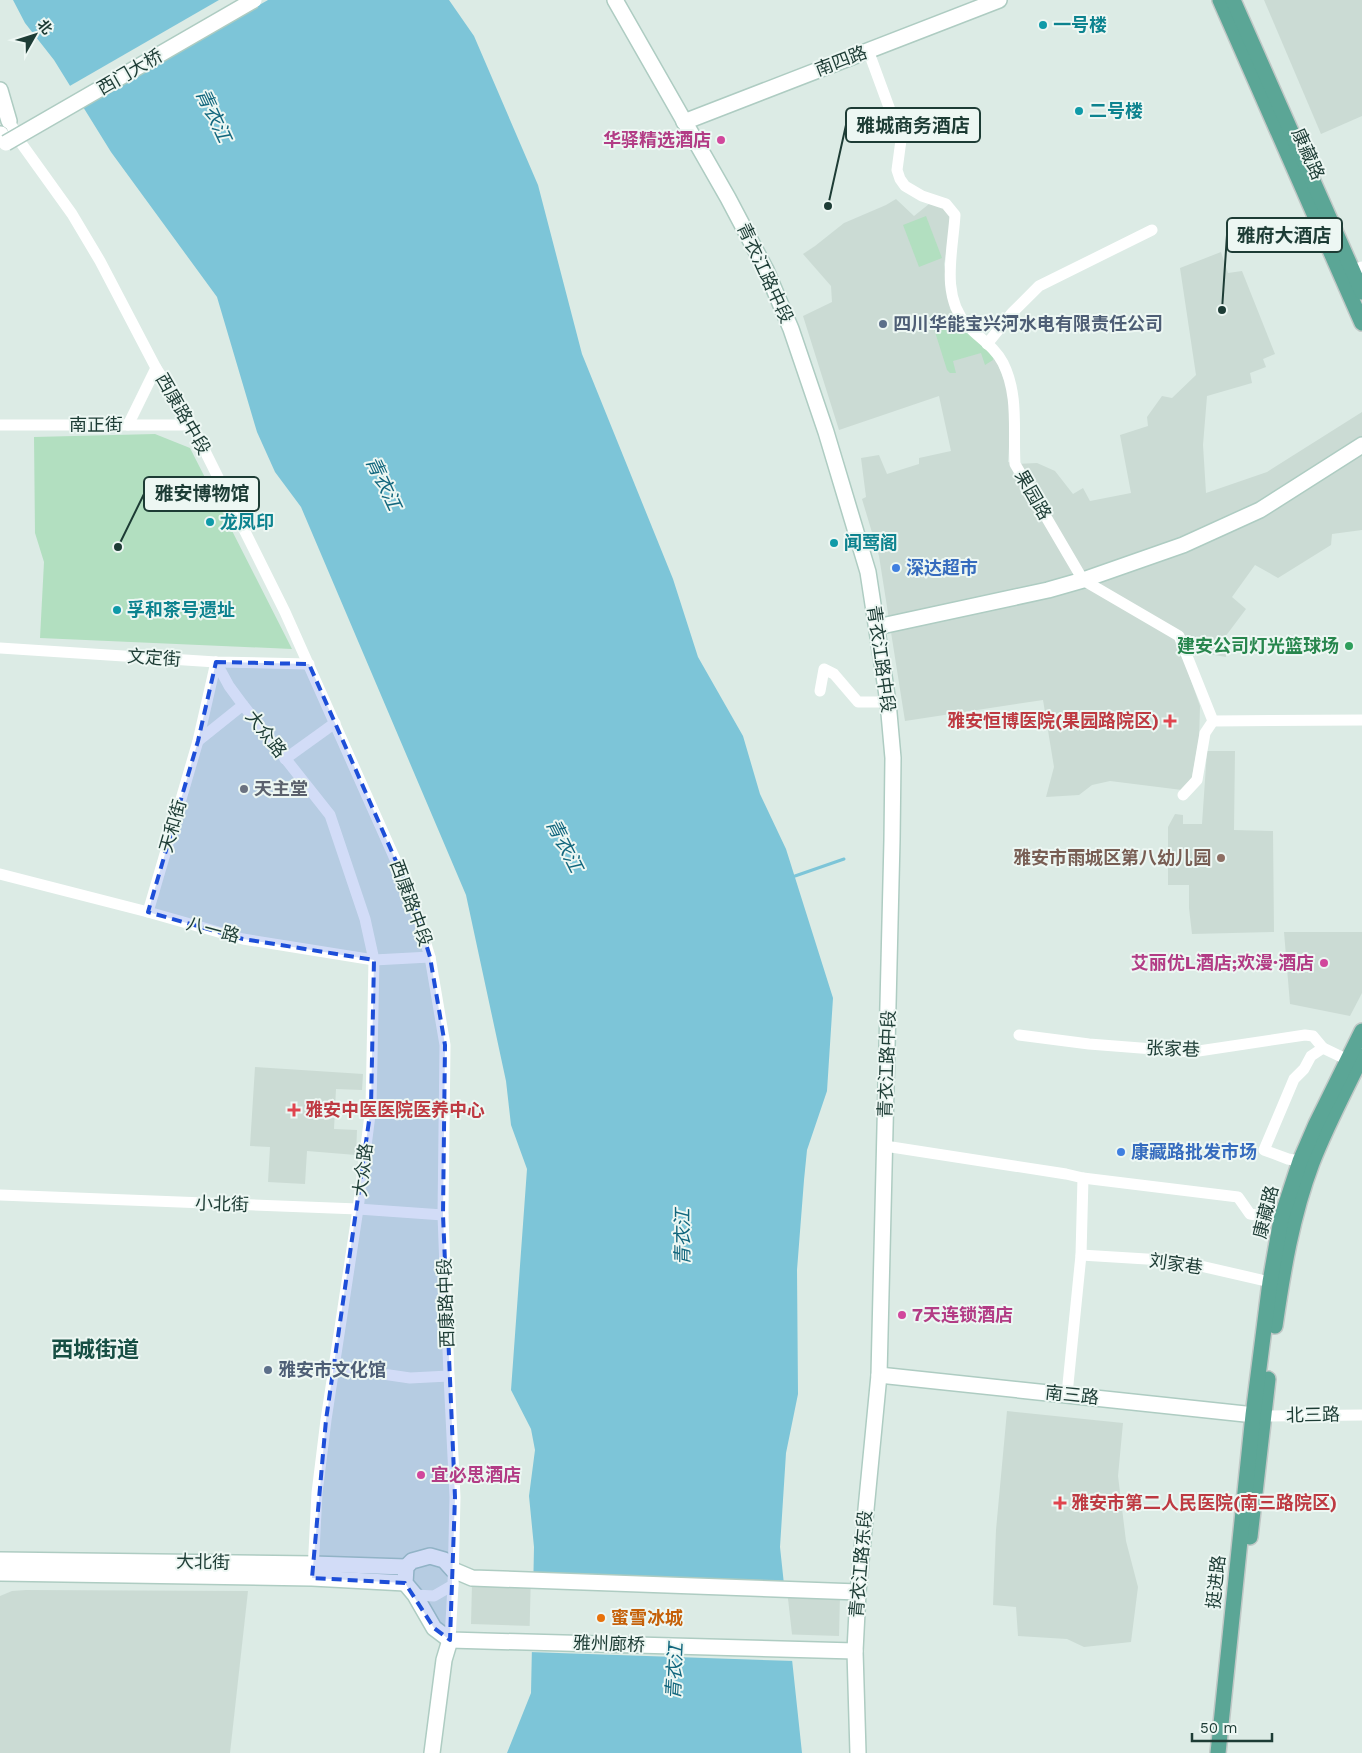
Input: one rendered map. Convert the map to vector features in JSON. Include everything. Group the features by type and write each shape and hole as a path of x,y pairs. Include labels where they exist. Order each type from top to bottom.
{"main road":[{"name":"西门大桥","path":"6,140 234,0"},
{"name":"西门大桥","path":"6,140 254,0"},
{"name":"青衣江路中段","path":"615,0 728,198 766,270 791,329 868,572 888,702 893,768 879,1375"},
{"name":"南四路","path":"684,122 868,50 969,5 999,0"},
{"name":"康藏路","path":"1220,0 1362,323"},
{"name":"康藏路","path":"1233,0 1357,269 1362,292"},
{"path":"0,90 9,121"},
{"path":"877,627 1038,592 1083,580 1183,545 1260,510 1362,445"},
{"name":"康藏路","path":"1259,1416 1284,1263 1296,1211 1313,1162 1358,1060 1362,1031"},
{"name":"康藏路","path":"1259,1416 1270,1282 1282,1218 1300,1161 1316,1124 1358,1060"},
{"name":"南三路","path":"879,1375 1259,1416"},
{"name":"青衣江路东段","path":"858,1753 855,1651 858,1592 879,1375"},
{"name":"挺进路","path":"1218,1753 1259,1416"},
{"name":"挺进路","path":"1228,1753 1259,1416"},
{"path":"450,1640 434,1628 415,1595 405,1583 406,1567 412,1561 430,1556 444,1560 453,1578 858,1592"},
{"name":"大北街","path":"0,1560 312,1571 405,1583"},
{"name":"大北街","path":"0,1573 312,1571 406,1567"},
{"name":"雅州廊桥","path":"450,1640 855,1651"},
{"name":"西康路中段","path":"432,1753 444,1660 450,1640"}],"street":[{"name":"果园路","path":"868,50 901,140 897,170 900,179 905,186 922,196 946,204 955,215 949,269 954,306 966,324 997,353 1004,364 1013,394 1015,464 1083,580 1179,636 1213,722"},
{"name":"西康路中段","path":"9,121 6,140 72,214 156,368 192,425 309,664 411,895 430,957 445,1045 443,1215 455,1497 450,1640"},
{"path":"987,344 1012,313 1039,286 1152,230"},
{"path":"128,425 156,368"},
{"name":"南正街","path":"0,425 192,425"},
{"name":"文定街","path":"0,648 216,662 309,664"},
{"name":"大众路","path":"216,662 229,686 243,705 330,815 365,919 374,960 371,1107 358,1209 326,1420 318,1484 312,1571"},
{"name":"天和街","path":"148,912 198,741 216,662"},
{"path":"820,691 824,669 834,674 858,702 888,702"},
{"path":"198,741 243,705"},
{"path":"1184,795 1197,780 1205,734 1213,722 1362,720"},
{"path":"285,759 335,724"},
{"name":"八一路","path":"0,874 243,938 374,960 430,957"},
{"name":"张家巷","path":"1019,1035 1089,1044 1192,1052 1305,1035 1313,1036 1324,1048 1358,1060"},
{"path":"1300,1161 1288,1159 1264,1150 1294,1079 1304,1069 1310,1056 1324,1048"},
{"path":"885,1146 1083,1178 1238,1197 1250,1214 1282,1218"},
{"path":"1067,1394 1081,1255 1083,1178"},
{"name":"小北街","path":"0,1195 358,1209 443,1215"},
{"name":"刘家巷","path":"1081,1255 1179,1261 1270,1282"},
{"path":"335,1367 410,1378 449,1376"},
{"name":"北三路","path":"1259,1416 1362,1415"},
{"path":"415,1595 434,1596 453,1578"}],"highlighted area":[{"path":"216,662 309,664 411,895 430,957 445,1045 443,1215 455,1497 450,1640 434,1628 405,1583 312,1578 326,1420 371,1107 374,960 243,939 148,912 198,741"}],"shaded area":[{"path":"1264,0 1362,0 1362,116 1321,134"},
{"path":"896,199 914,216 929,204 942,206 951,215 951,230 944,264 950,309 960,323 994,355 1010,394 1011,417 1008,462 1015,464 1037,463 1055,471 1073,494 1083,488 1090,501 1131,493 1120,435 1148,426 1147,417 1162,396 1172,398 1196,375 1180,268 1221,252 1228,273 1242,271 1275,354 1263,359 1266,367 1250,373 1252,383 1207,396 1203,445 1206,493 1267,472 1362,412 1362,530 1332,534 1331,545 1278,578 1255,565 1232,597 1246,609 1225,637 1226,657 1180,649 1200,706 1199,739 1192,777 1182,790 1110,781 1092,785 1079,795 1046,797 1054,767 1043,700 905,721 879,556 862,499 866,497 861,458 879,455 887,474 919,464 919,458 951,451 939,396 839,430 803,316 832,302 831,286 803,254 844,223"},
{"name":"雅安市雨城区第八幼儿园","path":"1207,751 1235,751 1234,830 1273,831 1274,932 1192,934 1189,885 1168,885 1168,827 1175,814 1183,815 1183,824 1202,824"},
{"name":"艾丽优L酒店;欢漫·酒店","path":"1284,932 1362,932 1362,993 1350,1016 1290,1004"},
{"name":"雅安中医医院医养中心","path":"255,1067 363,1074 362,1090 336,1089 334,1129 357,1130 356,1155 307,1151 305,1184 268,1182 270,1147 250,1146"},
{"name":"雅安市第二人民医院(南三路院区)","path":"1007,1411 1123,1423 1118,1476 1126,1541 1138,1587 1131,1642 1084,1647 1067,1639 1018,1636 1016,1607 993,1605 996,1530"},
{"path":"472,1584 840,1595 839,1636 471,1624"},
{"path":"12,1591 248,1591 230,1753 0,1753 0,1596"}],"green space":[{"path":"926,216 942,258 919,267 903,225"},
{"path":"938,314 940,319 947,318 953,325 960,323 994,355 993,360 985,365 981,353 953,361 956,373 950,373 947,370 930,316"},
{"path":"155,434 190,448 292,649 40,638 44,562 35,533 34,437"}],"water":[{"name":"青衣江","path":"13,0 449,0 474,36 538,185 582,354 673,579 698,657 743,736 760,794 786,849 833,998 827,1091 807,1150 804,1180 797,1270 798,1394 786,1453 780,1547 802,1753 507,1753 531,1693 534,1547 529,1496 535,1450 531,1429 511,1390 527,1169 511,1125 506,1081 466,895 301,507 275,472 257,432 217,297 111,152 54,60 25,23"}],"pier":[{"path":"219,0 268,0 81,108 68,87"},
{"path":"531,1573 786,1581 795,1661 529,1652"}],"waterway":[{"path":"795,876 844,859"}],"place":[{"name":"一号楼","path":"1043,25"},
{"name":"二号楼","path":"1079,111"},
{"name":"华驿精选酒店","path":"721,140"},
{"name":"雅城商务酒店","path":"828,206"},
{"name":"雅府大酒店","path":"1222,310"},
{"name":"四川华能宝兴河水电有限责任公司","path":"883,324"},
{"name":"龙凤印","path":"210,522"},
{"name":"闻莺阁","path":"834,543"},
{"name":"雅安博物馆","path":"118,547"},
{"name":"深达超市","path":"896,568"},
{"name":"孚和茶号遗址","path":"117,610"},
{"name":"建安公司灯光篮球场","path":"1349,646"},
{"name":"雅安恒博医院(果园路院区)","path":"1170,721"},
{"name":"天主堂","path":"244,789"},
{"name":"雅安市雨城区第八幼儿园","path":"1221,858"},
{"name":"艾丽优L酒店;欢漫·酒店","path":"1324,963"},
{"name":"雅安中医医院医养中心","path":"294,1110"},
{"name":"康藏路批发市场","path":"1121,1152"},
{"name":"7天连锁酒店","path":"902,1315"},
{"name":"雅安市文化馆","path":"268,1370"},
{"name":"宜必思酒店","path":"421,1475"},
{"name":"雅安市第二人民医院(南三路院区)","path":"1060,1503"},
{"name":"蜜雪冰城","path":"601,1618"}],"district":[{"name":"西城街道","path":"95,1349"}]}
